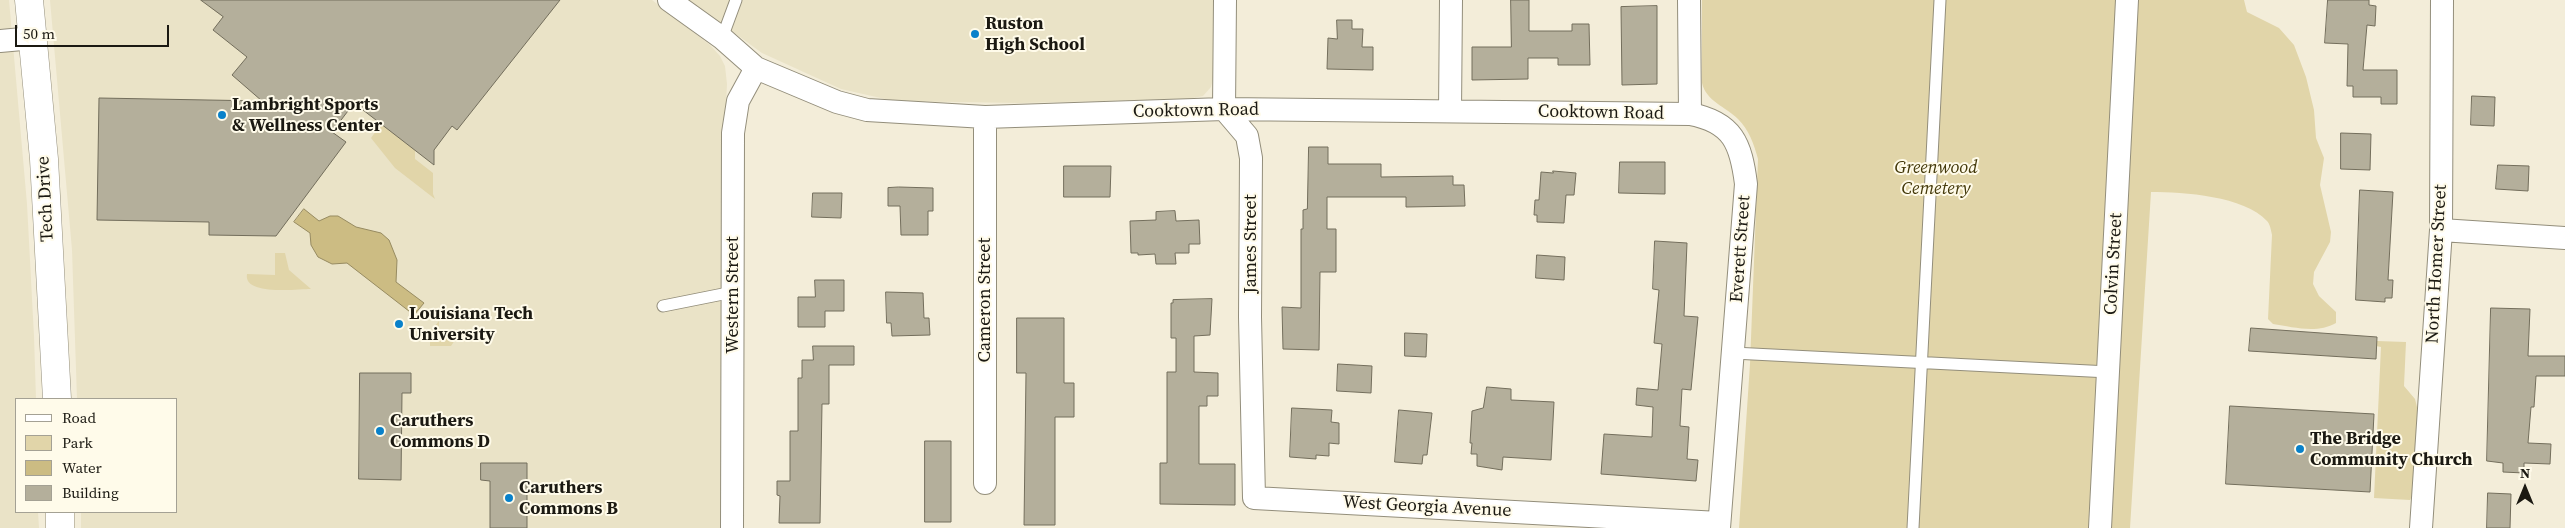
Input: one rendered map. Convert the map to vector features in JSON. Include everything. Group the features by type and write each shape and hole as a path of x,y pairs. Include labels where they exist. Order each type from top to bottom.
{"main road":[{"name":"Tech Drive","path":"29,0 44,159 57,398"},
{"path":"60,513 60,528"}],"street":[{"name":"Cooktown Road","path":"669,0 722,38 756,68 837,102 867,110 985,117 1224,109 1690,114"},
{"path":"1224,109 1225,0"},
{"path":"1450,0 1450,111"},
{"path":"1689,0 1690,114"},
{"name":"Colvin Street","path":"2100,528 2127,0"},
{"name":"North Homer Street","path":"2421,528 2441,230 2442,0"},
{"path":"0,41 33,38"},
{"name":"Western Street","path":"732,528 735,115 738,101 756,68"},
{"name":"James Street","path":"1224,109 1247,136 1251,158 1250,317 1254,498"},
{"name":"Everett Street","path":"1690,114 1705,117 1719,124 1734,137 1742,157 1746,184 1719,526"},
{"name":"Cameron Street","path":"985,117 985,483"},
{"path":"2441,230 2565,238"},
{"name":"West Georgia Avenue","path":"1254,498 1719,526"}],"lane":[{"path":"722,38 736,0"},
{"path":"1913,528 1940,0"},
{"path":"663,306 733,292"},
{"path":"1733,353 1922,361 2108,372"}],"shaded area":[{"path":"0,0 9,0 27,204 36,398 15,398 15,513 38,513 39,528 0,528"},
{"name":"Louisiana Tech University","path":"50,0 652,0 710,45 720,56 725,66 727,84 723,164 723,528 81,528 81,513 178,513 178,398 77,398 72,250"},
{"name":"Ruston High School","path":"689,0 1213,0 1214,75 1211,87 1203,96 1188,99 1019,103 894,101 841,89 762,53"}],"green space":[{"name":"Greenwood Cemetery","path":"1702,0 2244,0 2247,12 2279,28 2294,45 2306,77 2314,110 2316,138 2324,158 2320,185 2331,232 2330,242 2314,272 2313,284 2319,296 2336,312 2336,323 2321,328 2305,329 2273,324 2268,319 2272,235 2268,222 2257,213 2244,206 2213,197 2151,192 2130,528 2111,528 2112,473 2118,400 2117,386 2093,528 1739,528 1750,364 1758,159 1753,143 1745,128 1738,119 1712,99 1704,89 1702,83"},
{"path":"381,124 415,150 415,159 433,173 433,194 435,199 395,168 371,138"},
{"path":"275,253 285,253 289,270 311,289 272,290 253,286 248,281 247,274 275,275"},
{"path":"439,321 439,333 455,333 455,340 451,346 430,346 430,332"},
{"path":"2377,341 2406,342 2404,386 2415,399 2419,415 2414,493 2410,500 2374,498 2381,347 2376,346"}],"water":[{"path":"304,209 319,221 330,216 338,216 356,227 381,233 389,240 397,260 396,282 424,303 414,315 347,263 332,264 318,257 311,245 310,233 294,222"}],"building":[{"name":"Lambright Sports & Wellness Center","path":"201,0 560,0 457,130 452,126 434,150 434,165 354,103 332,132 346,142 276,236 209,235 209,222 97,220 99,98 262,101 232,75 247,57 213,30 223,17"},
{"path":"1511,0 1529,0 1529,31 1572,31 1572,24 1589,24 1590,65 1558,65 1558,58 1528,58 1528,79 1472,80 1472,47 1511,47"},
{"path":"2328,0 2369,0 2369,5 2376,6 2375,26 2367,25 2363,70 2397,70 2397,104 2381,104 2381,97 2353,97 2353,86 2347,86 2348,44 2325,43"},
{"path":"1657,6 1657,84 1622,85 1621,7"},
{"path":"1337,20 1352,20 1352,29 1363,29 1362,47 1373,47 1373,70 1327,69 1328,38 1337,39"},
{"path":"2472,96 2495,97 2494,126 2471,125"},
{"path":"2341,133 2371,134 2370,170 2341,169"},
{"path":"1309,147 1328,147 1328,164 1381,164 1381,177 1453,176 1453,185 1464,185 1465,206 1406,207 1406,197 1327,197 1327,229 1336,229 1336,272 1320,272 1319,350 1283,349 1282,307 1301,308 1301,229 1303,229 1303,210 1307,209"},
{"path":"1620,162 1665,162 1665,194 1619,193"},
{"path":"2498,165 2529,166 2528,191 2496,189"},
{"path":"1064,166 1111,166 1110,197 1064,197"},
{"path":"1553,171 1576,173 1574,195 1566,195 1564,223 1537,222 1537,215 1534,215 1535,200 1539,200 1541,172 1553,173"},
{"path":"888,188 933,188 933,211 928,211 928,235 901,235 900,206 888,206"},
{"path":"2360,190 2393,192 2388,280 2393,280 2392,298 2385,298 2385,302 2356,300"},
{"path":"813,193 842,193 841,218 812,217"},
{"path":"1175,211 1176,221 1199,220 1200,244 1189,244 1189,253 1175,253 1176,264 1156,264 1155,254 1138,255 1138,253 1131,253 1130,221 1156,220 1156,212"},
{"path":"1655,241 1687,243 1684,316 1698,317 1691,390 1682,389 1680,426 1689,427 1687,459 1698,460 1696,481 1601,474 1604,434 1652,437 1653,407 1636,405 1637,388 1658,390 1662,344 1654,343 1659,290 1653,289"},
{"path":"1537,255 1565,257 1564,280 1536,278"},
{"path":"815,280 844,280 844,311 825,311 825,327 798,327 798,297 815,297"},
{"path":"886,292 923,293 924,318 929,318 930,335 892,336 891,323 887,323"},
{"path":"1212,299 1210,335 1194,336 1194,372 1218,373 1218,396 1207,396 1207,406 1199,406 1199,464 1235,464 1235,505 1160,504 1160,463 1167,463 1167,372 1176,372 1176,338 1171,338 1171,303 1173,303 1173,300"},
{"path":"2491,308 2530,309 2528,356 2565,356 2565,376 2536,376 2534,407 2531,407 2528,443 2551,444 2550,464 2524,463 2524,473 2503,472 2503,463 2487,461"},
{"path":"1017,318 1064,318 1064,383 1074,383 1074,417 1055,417 1055,525 1024,525 1026,373 1017,373"},
{"path":"2251,328 2377,337 2376,359 2249,351"},
{"path":"1405,333 1427,334 1426,357 1405,356"},
{"path":"813,346 854,346 854,365 829,365 829,404 822,404 820,523 779,523 780,496 777,495 777,481 790,481 790,431 798,431 798,378 802,378 802,360 813,360"},
{"path":"1338,364 1372,366 1371,393 1337,391"},
{"name":"Caruthers Commons D","path":"360,373 411,373 411,393 402,393 401,480 359,479"},
{"path":"1487,387 1511,389 1511,400 1554,402 1551,460 1503,457 1502,470 1477,466 1477,454 1471,454 1472,443 1470,443 1472,411 1483,408"},
{"name":"The Bridge Community Church","path":"2230,406 2374,414 2370,492 2226,484"},
{"path":"1292,408 1332,410 1331,422 1339,423 1339,444 1329,443 1329,456 1316,455 1316,459 1290,457"},
{"path":"1399,410 1432,413 1427,455 1423,455 1422,464 1395,462"},
{"path":"925,441 951,441 951,522 925,522"},
{"name":"Caruthers Commons B","path":"481,463 527,463 527,528 490,528 490,481 481,480"},
{"path":"2488,493 2511,494 2510,528 2487,528"}],"place":[{"name":"Ruston High School","path":"975,34"},
{"name":"Lambright Sports & Wellness Center","path":"222,115"},
{"name":"Louisiana Tech University","path":"399,324"},
{"name":"Caruthers Commons D","path":"380,431"},
{"name":"The Bridge Community Church","path":"2300,449"},
{"name":"Caruthers Commons B","path":"509,498"}]}
